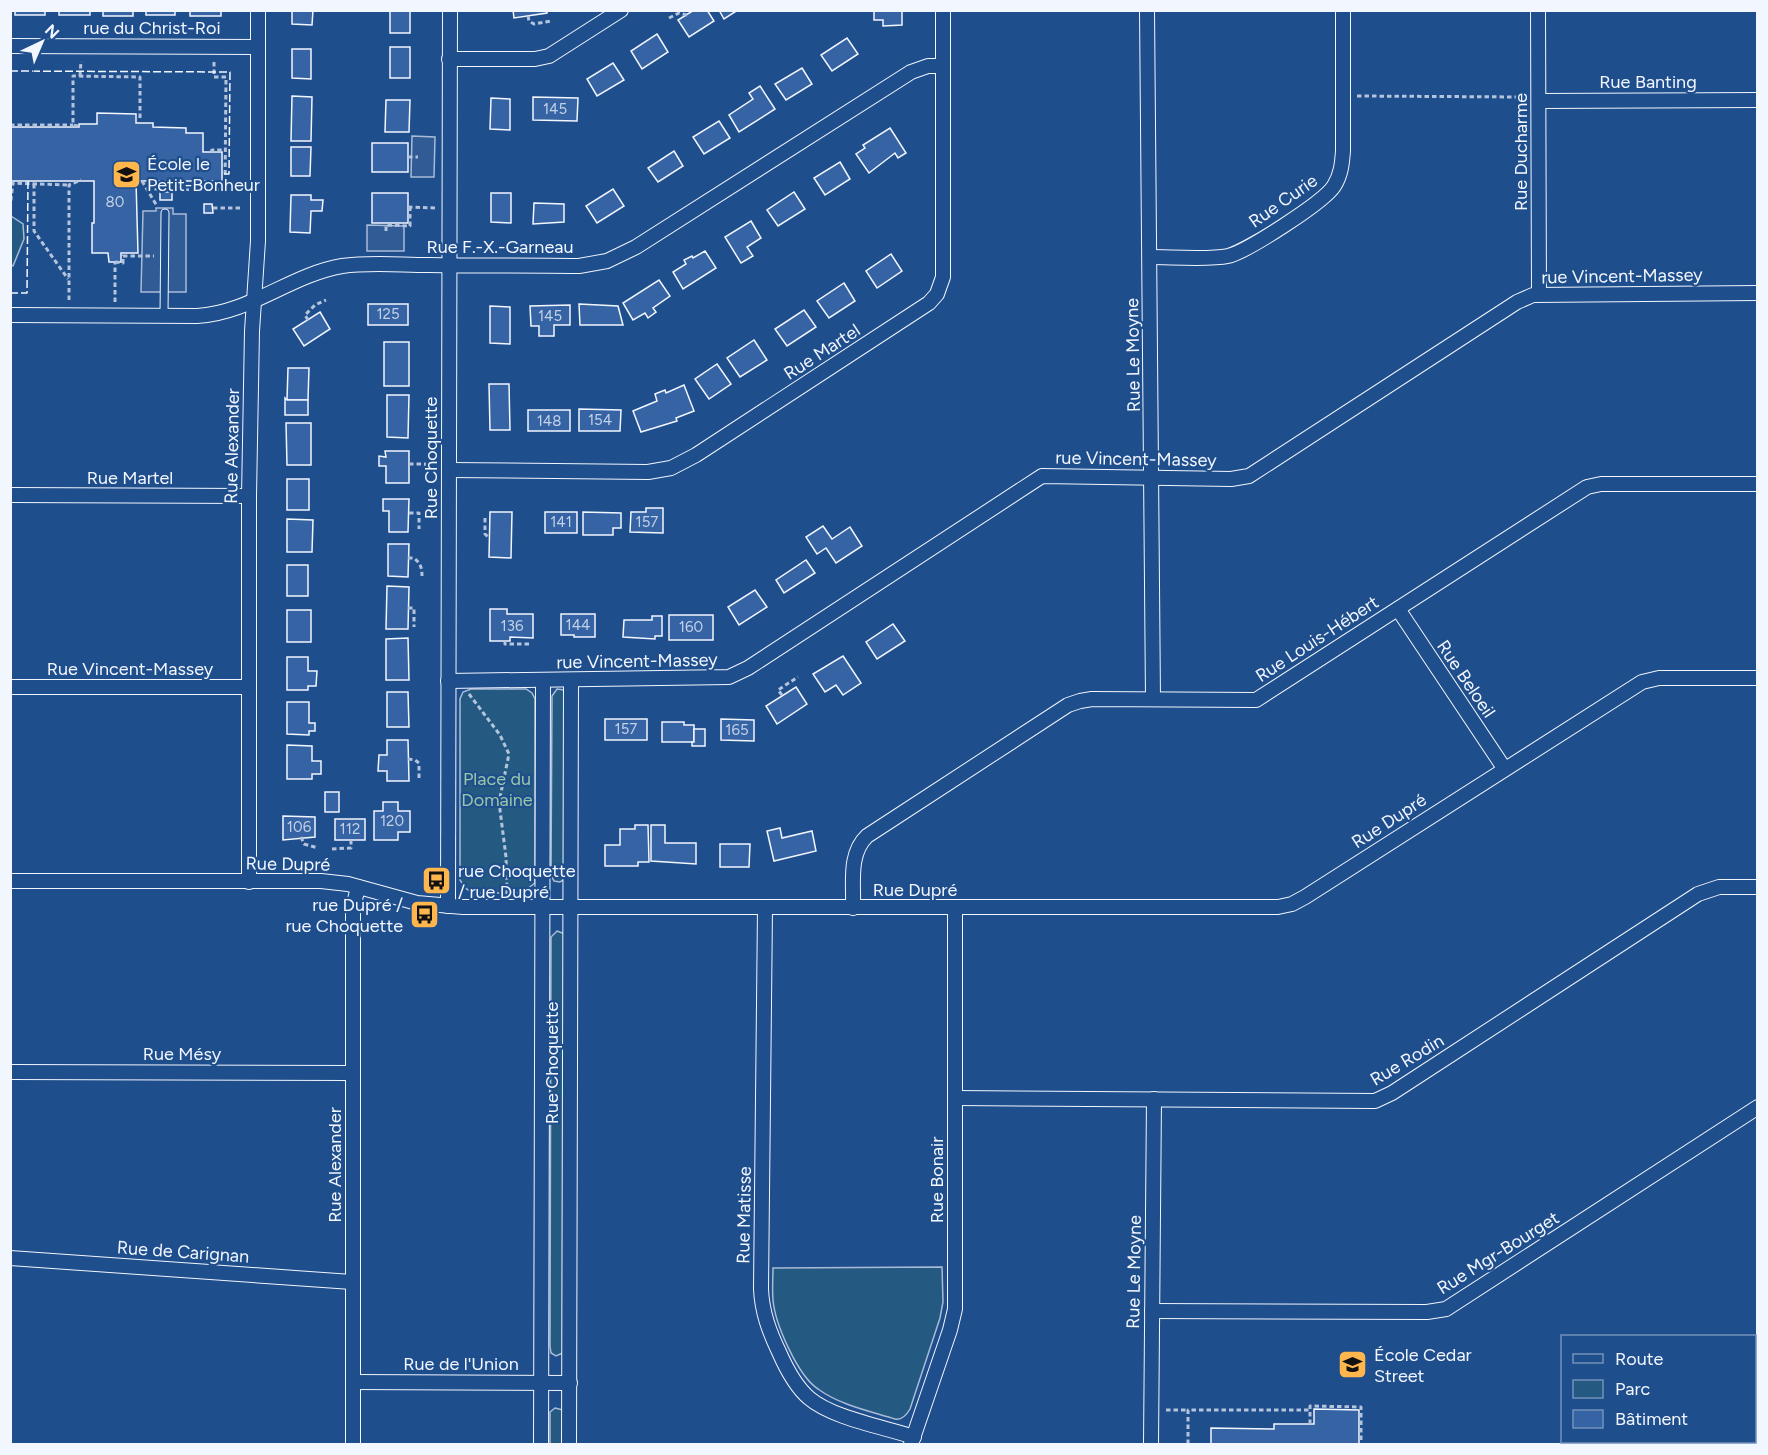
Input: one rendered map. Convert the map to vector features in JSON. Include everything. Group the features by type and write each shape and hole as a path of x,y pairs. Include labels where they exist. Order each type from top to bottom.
{"street":[{"name":"Rue Alexander","path":"249,882 249,496 252,331 258,241 258,10"},
{"name":"Rue Choquette","path":"448,906 448,681 443,471 449,265 450,10"},
{"path":"449,59 535,59 549,56 621,10"},
{"name":"Rue Martel","path":"443,471 648,472 671,468 705,449 929,303 937,294 943,277 943,10"},
{"name":"Rue Le Moyne","path":"1147,10 1153,699"},
{"name":"Rue Curie","path":"1150,256 1218,257 1234,254 1320,200 1334,187 1341,170 1343,151 1343,10"},
{"name":"Rue Ducharme","path":"1539,10 1532,99 1539,294"},
{"name":"rue du Christ-Roi","path":"10,46 258,47"},
{"name":"Rue F.-X.-Garneau","path":"10,315 213,315 254,302 312,274 364,265 579,266 598,264 616,258 636,247 911,72 928,66 942,66"},
{"name":"Rue Banting","path":"1532,99 1758,100"},
{"name":"rue Vincent-Massey","path":"448,681 718,678 734,675 1038,478 1057,476 1231,479 1254,474 1517,302 1539,294 1758,293"},
{"name":"Rue Louis-Hébert","path":"853,908 856,853 863,840 1068,705 1086,700 1256,699 1587,487 1602,484 1758,484"},
{"name":"Rue Martel","path":"10,495 249,496"},
{"name":"Rue Beloeil","path":"1398,609 1504,768"},
{"name":"Rue Dupré","path":"10,881 321,881 358,887 402,900 448,906 1271,908 1285,906 1305,897 1504,768 1647,680 1758,678"},
{"name":"Rue Choquette","path":"541,1444 543,681"},
{"name":"Rue Choquette","path":"569,1444 572,681"},
{"name":"Rue Vincent-Massey","path":"10,687 249,687"},
{"name":"Rue Alexander","path":"353,1444 353,908 358,887"},
{"name":"Rue Rodin","path":"955,1098 1362,1102 1381,1099 1698,894 1719,887 1758,887"},
{"name":"Rue Matisse","path":"765,908 761,1289 764,1314 787,1368 809,1398 831,1410 912,1441"},
{"name":"Rue Bonair","path":"912,1441 955,1309 955,908"},
{"name":"Rue Mésy","path":"10,1072 353,1073"},
{"name":"Rue Le Moyne","path":"1151,1444 1154,1099"},
{"name":"Rue Mgr-Bourget","path":"1152,1311 1427,1312 1446,1309 1758,1107"},
{"name":"Rue de Carignan","path":"10,1258 352,1282"},
{"name":"Rue de l'Union","path":"353,1382 570,1383"}],"lane":[{"path":"164,316 165,213"}],"path":[{"path":"669,18 679,13 687,15"},
{"path":"528,16 529,21 534,24 551,21"},
{"path":"80,76 81,61"},
{"path":"214,62 214,77 226,77 225,190"},
{"path":"73,125 73,76 140,77 140,118 136,118"},
{"path":"1357,96 1532,99"},
{"path":"10,125 78,126"},
{"path":"212,152 212,150 225,150"},
{"path":"408,157 418,157"},
{"path":"10,208 12,183 69,185 81,180"},
{"path":"142,181 158,208"},
{"path":"34,184 34,231 69,280"},
{"path":"69,185 69,302"},
{"path":"147,189 243,190"},
{"path":"386,231 386,225 410,226 409,207 437,208"},
{"path":"213,208 243,208"},
{"path":"114,302 115,262 123,263 123,256 142,256"},
{"path":"308,320 305,315 315,305 326,300"},
{"path":"409,464 424,464 426,478"},
{"path":"426,472 443,471"},
{"path":"410,513 419,513 418,529"},
{"path":"485,518 485,534 489,538"},
{"path":"408,558 414,558 418,562 422,569 422,576"},
{"path":"408,608 414,608 414,627"},
{"path":"506,641 505,644 529,644"},
{"path":"782,695 778,690 798,677"},
{"path":"466,690 495,726 509,754 499,802 506,857 507,894"},
{"path":"408,759 419,763 419,778"},
{"path":"301,837 304,844 318,848"},
{"path":"332,849 351,848 351,840"},
{"path":"1310,1424 1310,1406 1361,1407 1362,1444"},
{"path":"1164,1410 1310,1410"},
{"path":"1188,1410 1188,1444"}],"green space":[{"path":"11,216 23,224 24,239 13,266 11,265"},
{"name":"Place du Domaine","path":"471,689 526,689 535,699 535,883 522,893 473,893 465,888 460,880 460,699 463,692"},
{"path":"557,689 566,692 565,879 560,882 554,881 551,875 552,696"},
{"path":"557,931 565,934 565,1352 556,1356 551,1353 550,1346 551,937"},
{"path":"942,1267 943,1302 940,1318 910,1409 905,1416 895,1419 855,1407 827,1395 810,1382 789,1349 778,1322 773,1300 773,1268"},
{"path":"555,1408 563,1410 565,1444 550,1444 550,1412"}],"shaded area":[{"path":"412,136 435,137 434,177 411,177"},
{"path":"156,208 173,208 173,214 186,214 186,292 141,292 143,211 156,211"},
{"path":"367,225 404,226 404,251 367,251"}],"building":[{"path":"15,10 45,10 45,15 15,15"},
{"path":"59,10 90,10 90,15 59,15"},
{"path":"103,10 133,10 133,16 103,16"},
{"path":"146,10 175,10 175,15 146,15"},
{"path":"190,10 221,10 221,16 190,16"},
{"path":"292,10 313,10 312,25 292,24"},
{"path":"390,10 410,10 410,33 390,33"},
{"path":"513,10 547,10 547,13 514,18"},
{"path":"694,10 707,10 714,21 689,37 678,20"},
{"path":"719,10 738,10 724,19"},
{"path":"874,10 902,10 902,25 883,26 883,20 874,20"},
{"path":"657,34 668,52 642,69 631,51"},
{"path":"847,38 858,54 832,71 821,55"},
{"path":"390,47 410,47 410,78 390,78"},
{"path":"292,49 311,49 311,79 292,78"},
{"path":"613,63 624,80 597,96 587,79"},
{"path":"802,68 812,84 786,100 775,84"},
{"path":"760,86 775,109 739,132 729,115 753,99 749,93"},
{"path":"292,96 312,97 311,141 291,141"},
{"path":"533,97 578,98 577,121 533,120"},
{"path":"491,98 510,99 510,130 490,129"},
{"path":"386,100 410,100 409,132 385,132"},
{"path":"97,113 136,114 136,123 153,123 153,127 186,128 186,133 203,133 203,152 222,152 222,181 136,181 138,253 121,253 121,262 109,262 108,253 92,253 94,181 10,181 10,127 79,127 79,124 97,124"},
{"path":"719,121 730,138 704,154 693,137"},
{"path":"890,128 906,153 898,158 895,153 869,173 856,154 865,148 863,145"},
{"path":"372,143 408,143 408,172 372,172"},
{"path":"291,147 311,147 310,176 291,176"},
{"path":"674,151 683,166 658,182 648,168"},
{"path":"840,162 850,179 825,195 814,178"},
{"path":"613,189 624,206 597,223 586,206"},
{"path":"160,192 172,192 172,200 160,200"},
{"path":"794,192 805,209 778,226 767,210"},
{"path":"372,193 408,193 408,223 372,223"},
{"path":"491,193 511,193 511,223 491,222"},
{"path":"291,195 311,195 311,200 323,200 322,211 311,211 310,233 290,232"},
{"path":"534,203 564,204 564,222 533,224"},
{"path":"204,204 212,204 213,213 204,213"},
{"path":"751,221 761,238 747,247 753,256 741,263 725,237"},
{"path":"705,251 716,268 683,289 673,272 686,264 684,260"},
{"path":"891,254 902,271 877,288 866,271"},
{"path":"659,280 670,296 653,308 656,312 648,318 645,313 633,320 623,303"},
{"path":"844,283 855,301 829,318 817,301"},
{"path":"368,304 408,304 408,325 368,325"},
{"path":"579,304 618,306 623,325 580,325"},
{"path":"570,305 570,325 554,325 554,336 539,336 539,326 531,326 530,306"},
{"path":"490,306 510,307 510,344 490,343"},
{"path":"804,310 816,327 787,346 775,329"},
{"path":"320,312 330,329 304,346 293,329"},
{"path":"754,340 767,360 740,377 727,358"},
{"path":"384,342 409,342 409,386 384,386"},
{"path":"717,364 731,384 709,399 695,379"},
{"path":"288,368 309,368 308,400 287,400"},
{"path":"489,384 509,384 510,430 490,430"},
{"path":"684,385 694,411 676,418 677,421 641,432 633,411 657,401 655,394 665,390 666,393"},
{"path":"387,395 409,395 408,438 387,437"},
{"path":"285,398 287,400 308,400 308,415 285,415"},
{"path":"579,409 621,410 620,431 579,431"},
{"path":"528,410 570,410 570,431 528,431"},
{"path":"286,423 311,423 311,465 287,465"},
{"path":"385,451 409,451 409,483 386,483 386,466 379,466 379,456 386,457"},
{"path":"287,479 309,479 309,510 287,510"},
{"path":"383,499 409,499 408,532 389,532 389,511 383,511"},
{"path":"646,508 663,508 663,533 630,532 631,512 646,512"},
{"path":"490,512 512,512 511,558 489,557"},
{"path":"545,512 577,512 577,533 545,533"},
{"path":"583,512 621,513 621,528 613,528 613,535 583,535"},
{"path":"287,519 313,520 312,552 287,552"},
{"path":"823,526 832,539 850,527 862,546 836,563 826,548 817,554 806,537"},
{"path":"388,544 409,544 408,577 388,576"},
{"path":"806,560 815,573 784,593 776,580"},
{"path":"287,565 308,565 308,596 287,596"},
{"path":"387,586 409,587 408,629 386,629"},
{"path":"755,590 767,607 739,625 728,607"},
{"path":"490,609 507,609 507,614 533,614 533,638 510,637 510,641 490,641"},
{"path":"287,610 311,610 311,642 287,642"},
{"path":"561,614 595,614 595,637 561,635"},
{"path":"669,615 713,615 713,640 669,640"},
{"path":"652,616 662,616 662,636 655,636 655,639 623,637 624,620 652,620"},
{"path":"893,624 905,641 877,659 866,642"},
{"path":"408,638 409,680 386,680 386,639"},
{"path":"843,656 861,683 843,695 836,685 825,692 813,674"},
{"path":"287,657 308,657 308,671 317,671 316,686 308,686 308,690 287,690"},
{"path":"796,687 807,704 777,724 766,706"},
{"path":"387,692 408,692 409,727 387,727"},
{"path":"287,702 309,702 309,723 315,723 315,731 309,731 309,735 287,734"},
{"path":"605,719 647,719 647,740 605,740"},
{"path":"721,719 754,720 754,741 721,740"},
{"path":"662,722 684,722 684,725 694,725 694,742 662,742"},
{"path":"694,729 705,729 705,746 692,746"},
{"path":"387,740 408,740 409,781 387,781 387,771 378,771 379,755 387,755"},
{"path":"287,745 312,746 312,761 321,761 321,774 312,774 312,779 287,779"},
{"path":"325,792 339,792 339,812 325,812"},
{"path":"383,802 398,802 398,811 410,811 410,832 398,832 398,840 374,840 374,811 383,811"},
{"path":"283,816 315,817 315,837 283,840"},
{"path":"335,819 365,819 365,840 335,840"},
{"path":"635,825 648,825 649,862 638,862 638,866 605,866 605,845 620,845 620,829 635,829"},
{"path":"651,825 665,825 665,843 696,843 696,864 651,861"},
{"path":"780,828 782,838 812,831 816,851 774,861 767,831"},
{"path":"720,844 750,844 749,867 720,867"},
{"path":"1314,1409 1359,1410 1359,1444 1211,1444 1211,1428 1274,1429 1274,1424 1314,1424"}],"fence":[{"path":"10,71 230,72 229,174 223,174"},
{"path":"10,293 27,293 28,180"}],"place":[{"name":"École le Petit-Bonheur","path":"126,174"},
{"name":"rue Choquette / rue Dupré","path":"437,881"},
{"name":"rue Dupré / rue Choquette","path":"424,915"},
{"name":"École Cedar Street","path":"1353,1365"}]}
